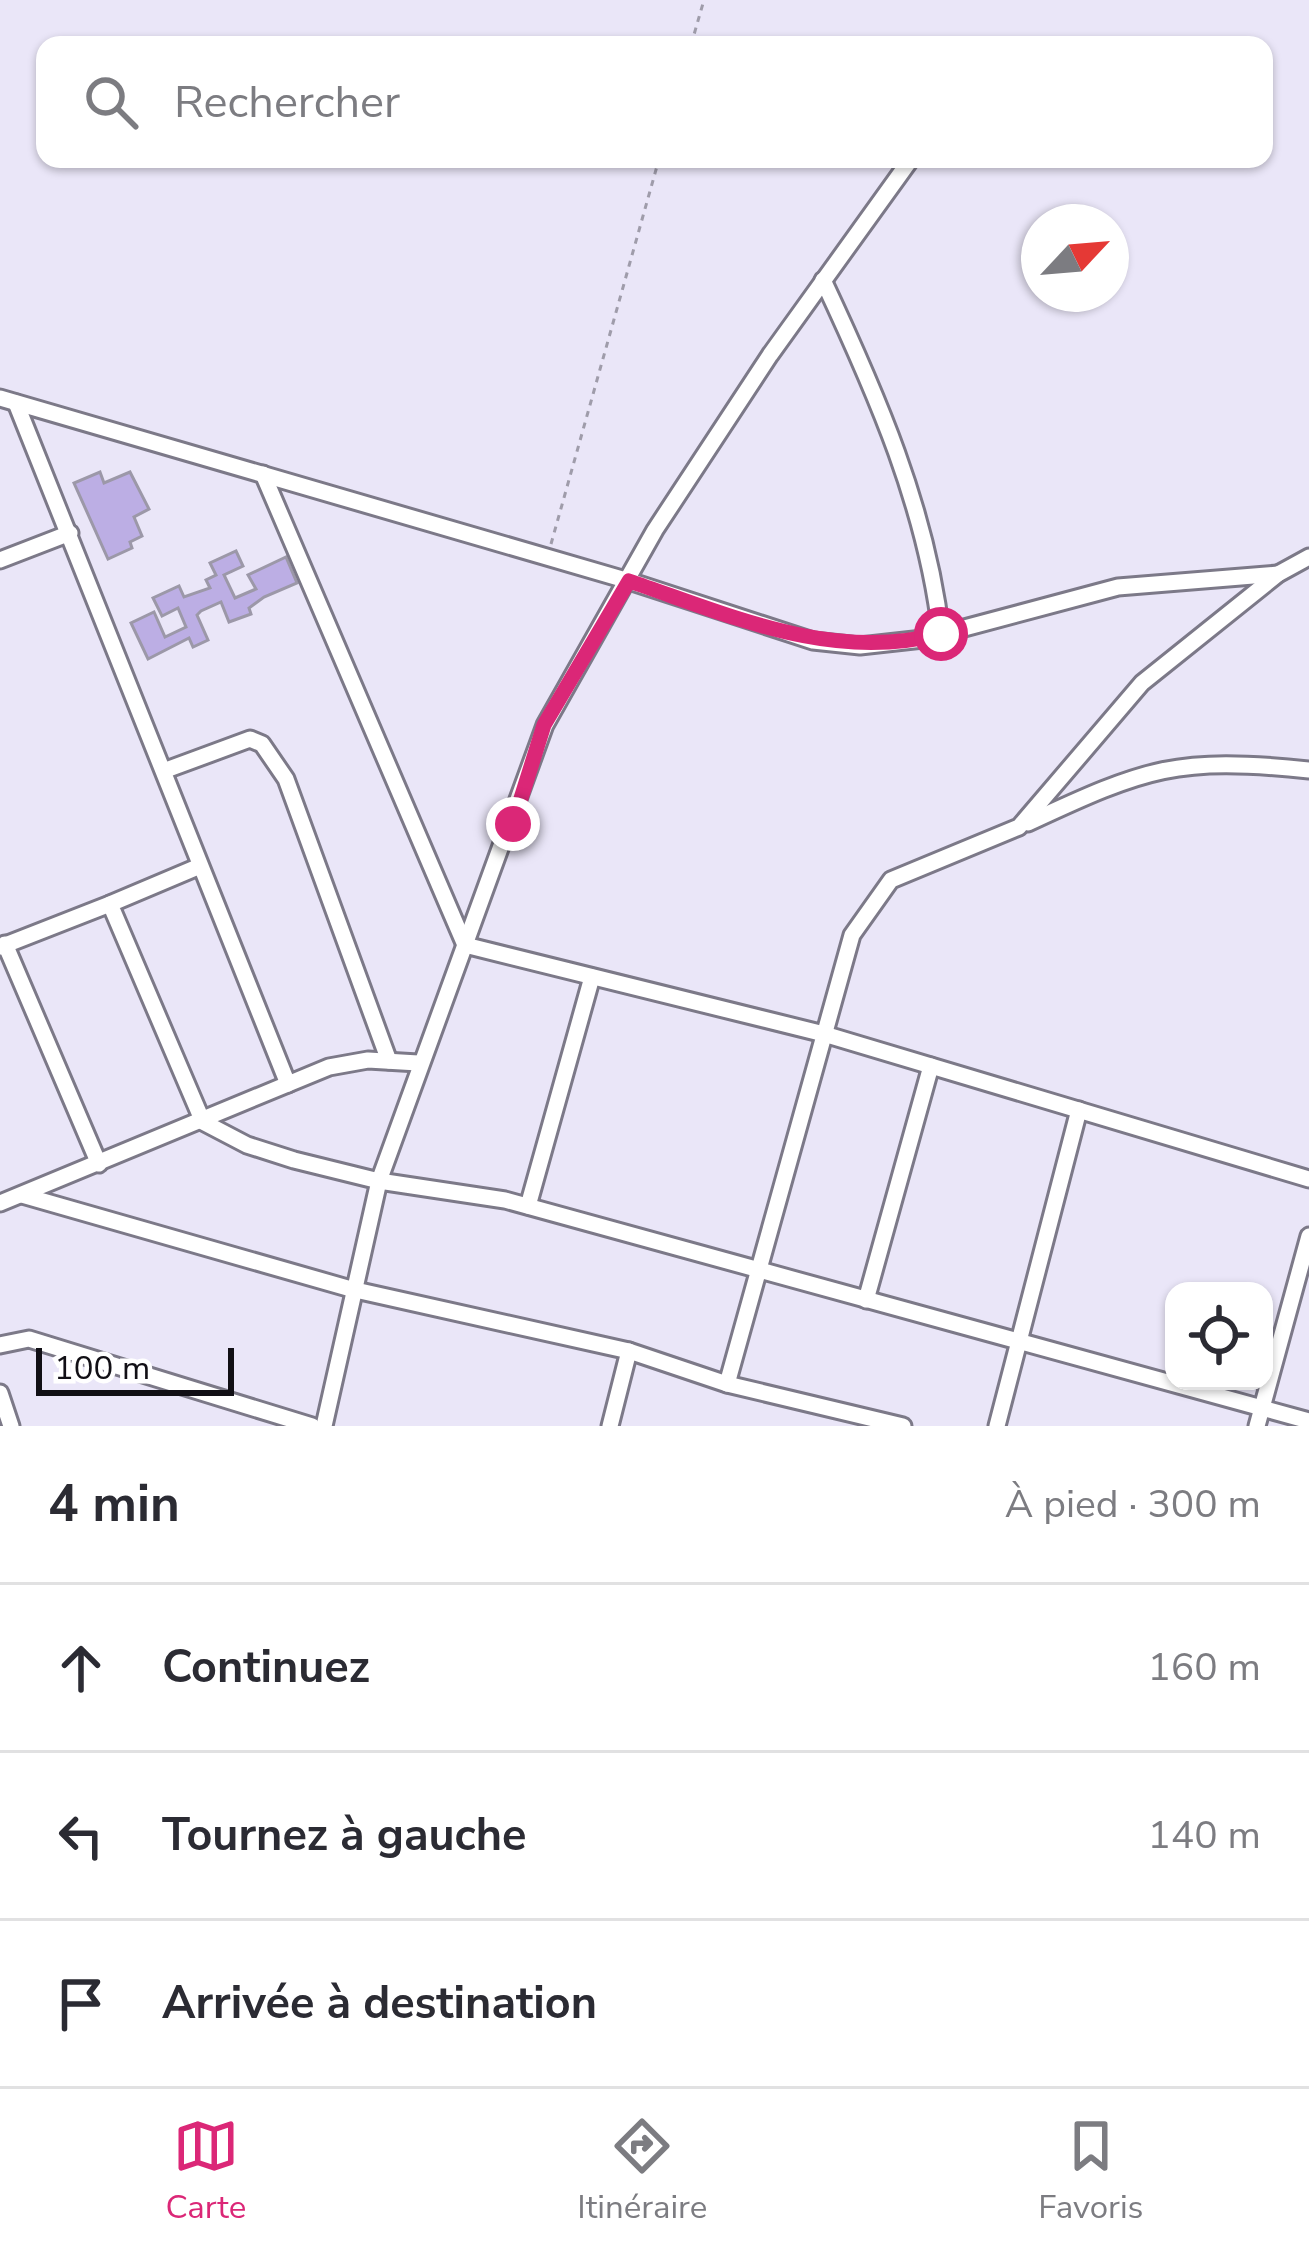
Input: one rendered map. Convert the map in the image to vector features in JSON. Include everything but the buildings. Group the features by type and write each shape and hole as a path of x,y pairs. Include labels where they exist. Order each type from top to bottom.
{"street":[{"path":"324,1426 351,1289 379,1181 544,725 655,530 904,168"},
{"path":"824,280 873,386 922,524 933,565 941,634"},
{"path":"8,400 629,581 813,641 860,646 941,634 1118,587 1278,574"},
{"path":"8,400 70,533 288,1084"},
{"path":"262,474 465,945"},
{"path":"0,560 70,533"},
{"path":"1019,827 1142,682 1278,574 1309,557"},
{"path":"166,770 238,741 262,744 272,756 286,779 389,1061"},
{"path":"727,1384 852,935 892,880 1125,778 1163,766 1224,761 1309,770"},
{"path":"100,1164 3,946 200,866"},
{"path":"110,904 203,1122 247,1145 379,1181 528,1206 1019,1342 1260,1418 1309,1421"},
{"path":"465,945 824,1034 1309,1179"},
{"path":"528,1206 592,976"},
{"path":"0,1203 329,1067 418,1063"},
{"path":"866,1300 931,1066"},
{"path":"997,1426 1078,1110"},
{"path":"22,1195 351,1289 629,1351 727,1384 898,1425"},
{"path":"1260,1418 1309,1236"},
{"path":"0,1346 29,1339 312,1426"},
{"path":"610,1426 629,1351"},
{"path":"0,1393 15,1425"}],"path":[{"path":"694,36 704,0"},
{"path":"547,557 656,168"}],"route":[{"path":"513,824 544,725 629,581 813,641 860,646 941,634"}]}
